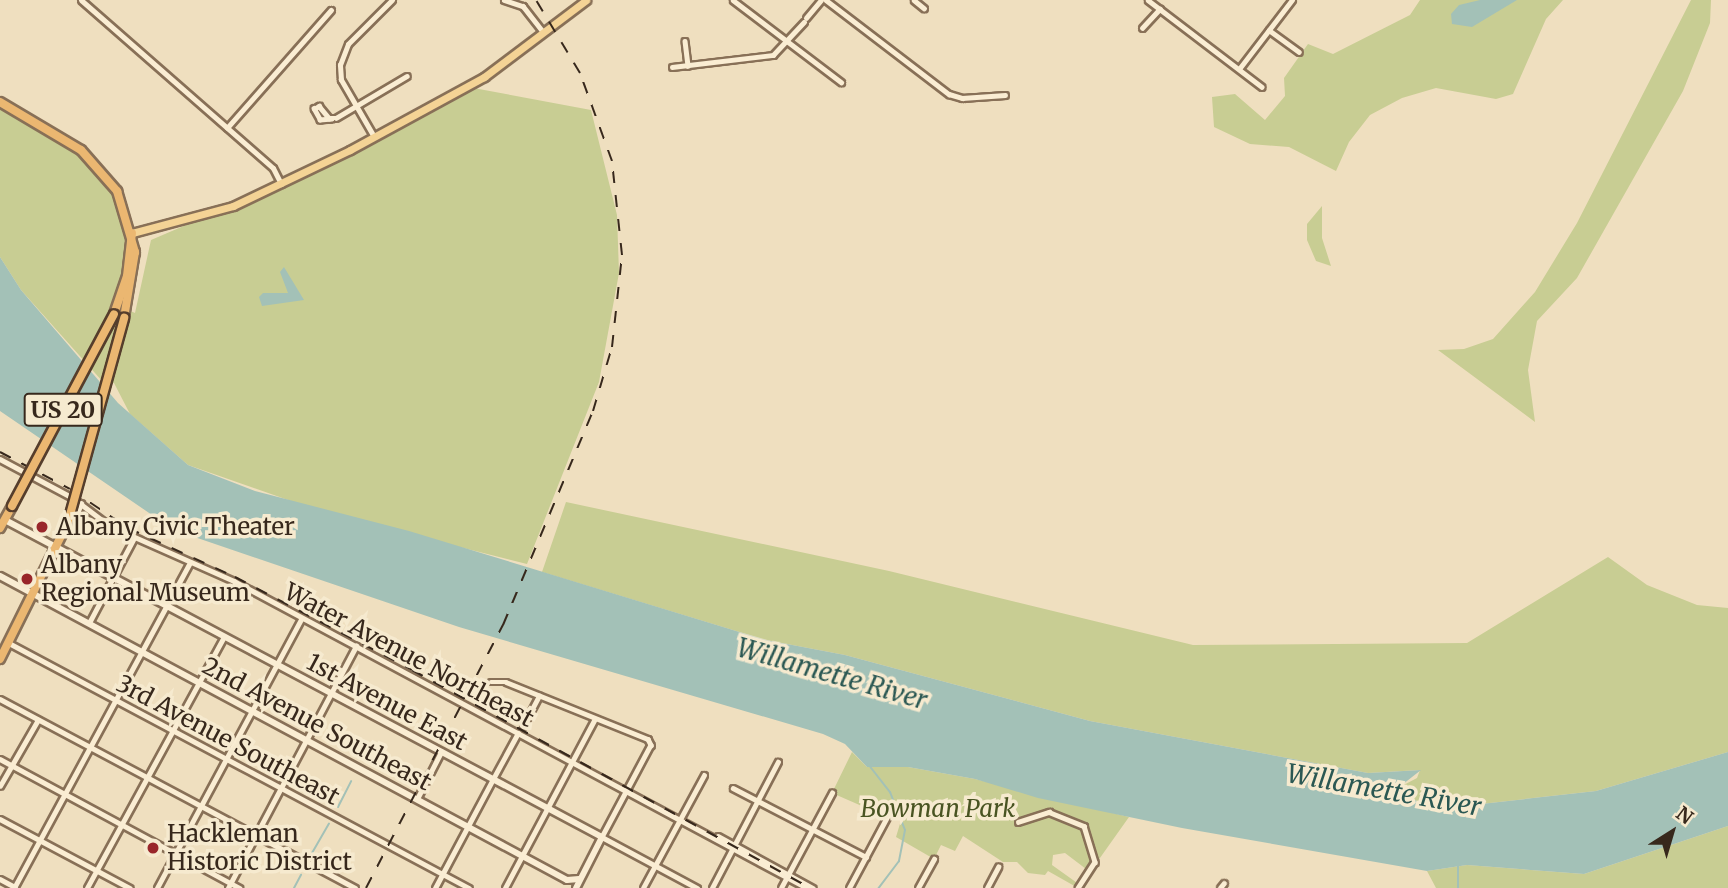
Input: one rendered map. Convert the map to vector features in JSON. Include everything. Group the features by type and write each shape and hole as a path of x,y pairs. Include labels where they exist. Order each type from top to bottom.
{"highway":[{"name":"US 20","path":"0,103 71,143 97,164 117,191 132,233 135,273 68,522 58,549 34,594 4,641 0,659"},
{"name":"US 20","path":"2,522 114,314 127,276 132,233"}],"main road":[{"path":"132,233 208,215 281,184 468,87 586,0"},
{"name":"1st Avenue East","path":"2,522 58,549 602,837"},
{"name":"2nd Avenue Southeast","path":"0,576 567,880"},
{"path":"567,880 577,887 602,837"},
{"path":"567,880 581,876"}],"street":[{"path":"81,0 273,168 281,184"},
{"path":"374,136 341,80 342,55 392,0"},
{"path":"504,0 523,6 543,33"},
{"path":"733,0 841,82"},
{"path":"672,67 770,56 788,42 821,0"},
{"path":"826,0 949,94 962,98 1005,94"},
{"path":"914,0 924,8"},
{"path":"1148,0 1262,87"},
{"path":"1239,69 1292,0"},
{"path":"1142,28 1160,9"},
{"path":"227,128 331,10"},
{"path":"1269,30 1298,52"},
{"path":"685,41 688,65"},
{"path":"332,119 407,76"},
{"name":"Water Avenue Northeast","path":"0,459 81,504 134,538 234,581 301,620 356,646 680,817 807,888"},
{"path":"78,511 81,504"},
{"path":"89,623 134,538"},
{"path":"0,879 15,888 190,563"},
{"path":"158,888 301,620"},
{"path":"87,888 224,637"},
{"name":"3rd Avenue Southeast","path":"4,641 469,888"},
{"path":"229,886 356,646"},
{"path":"491,682 502,681 596,719 636,731 652,745 602,837"},
{"path":"523,726 539,696"},
{"path":"0,699 355,888"},
{"path":"505,888 596,719"},
{"path":"0,786 38,720"},
{"path":"435,888 518,733"},
{"path":"417,799 441,752"},
{"path":"0,759 176,853 229,886 240,888"},
{"path":"712,888 778,762"},
{"path":"643,888 704,775"},
{"path":"733,788 866,857"},
{"path":"780,888 832,793"},
{"path":"1018,822 1049,812 1076,819 1093,844 1092,868 1078,888"},
{"path":"849,888 887,817"},
{"path":"0,819 130,888"},
{"name":"1st Avenue East","path":"602,837 697,888"},
{"path":"921,887 934,859"},
{"path":"987,888 998,867"},
{"name":"Water Avenue Northeast","path":"787,876 813,888"}],"green space":[{"path":"1420,0 1563,0 1546,19 1513,94 1496,99 1436,88 1402,98 1370,115 1349,142 1336,171 1289,147 1250,144 1214,127 1212,97 1235,94 1265,120 1285,96 1284,78 1308,44 1333,54 1410,15"},
{"path":"1691,0 1711,0 1710,23 1683,91 1577,278 1537,321 1528,370 1535,422 1438,350 1464,349 1493,339 1535,292 1577,223"},
{"path":"468,87 591,110 617,215 619,273 599,382 527,564 325,513 188,465 130,414 114,383 103,382 21,290 0,257 0,102 91,158 126,212 128,245 117,305 135,313 151,240 263,192"},
{"path":"1322,206 1322,238 1331,266 1316,261 1307,240 1307,224"},
{"path":"566,502 889,571 1193,645 1467,643 1608,557 1647,585 1697,605 1728,608 1728,752 1596,791 1463,806 1436,799 1418,802 1398,788 1417,778 1420,770 1368,773 1090,721 845,655 766,640 542,572"},
{"name":"Bowman Park","path":"852,752 867,767 908,767 975,779 1129,817 1090,872 1065,853 1053,855 1052,865 1080,885 1078,888 1048,871 1045,875 1028,873 1017,862 1003,862 963,836 955,851 941,845 934,859 896,837 902,817 887,817 832,793"},
{"path":"1728,826 1728,888 1436,888 1427,871 1467,865 1584,874"}],"water":[{"path":"1480,0 1517,0 1472,27 1452,24 1451,14 1459,5"},
{"name":"Willamette River","path":"0,257 21,290 118,403 188,465 255,491 409,531 766,640 845,655 1090,721 1368,773 1421,770 1398,788 1418,802 1436,799 1463,806 1596,791 1728,752 1728,826 1584,874 1467,865 1427,871 1182,828 1038,798 975,779 908,767 867,767 845,744 823,734 459,627 174,530 0,411"},
{"path":"284,267 304,300 262,306 259,297 263,293 288,293 280,272"}],"waterway":[{"path":"868,764 890,792 905,830 899,861 879,888"},
{"path":"338,807 351,781"},
{"path":"312,853 329,824"},
{"path":"1458,865 1458,888"},
{"path":"294,888 301,875"}],"railway":[{"path":"366,888 503,625 593,411 612,347 622,255 612,161 580,73 536,0"},
{"path":"0,452 70,489 128,528 235,577 412,670 811,888"}],"place":[{"name":"Albany Civic Theater","path":"42,527"},
{"name":"Albany Regional Museum","path":"27,579"},
{"name":"Hackleman Historic District","path":"153,848"}]}
